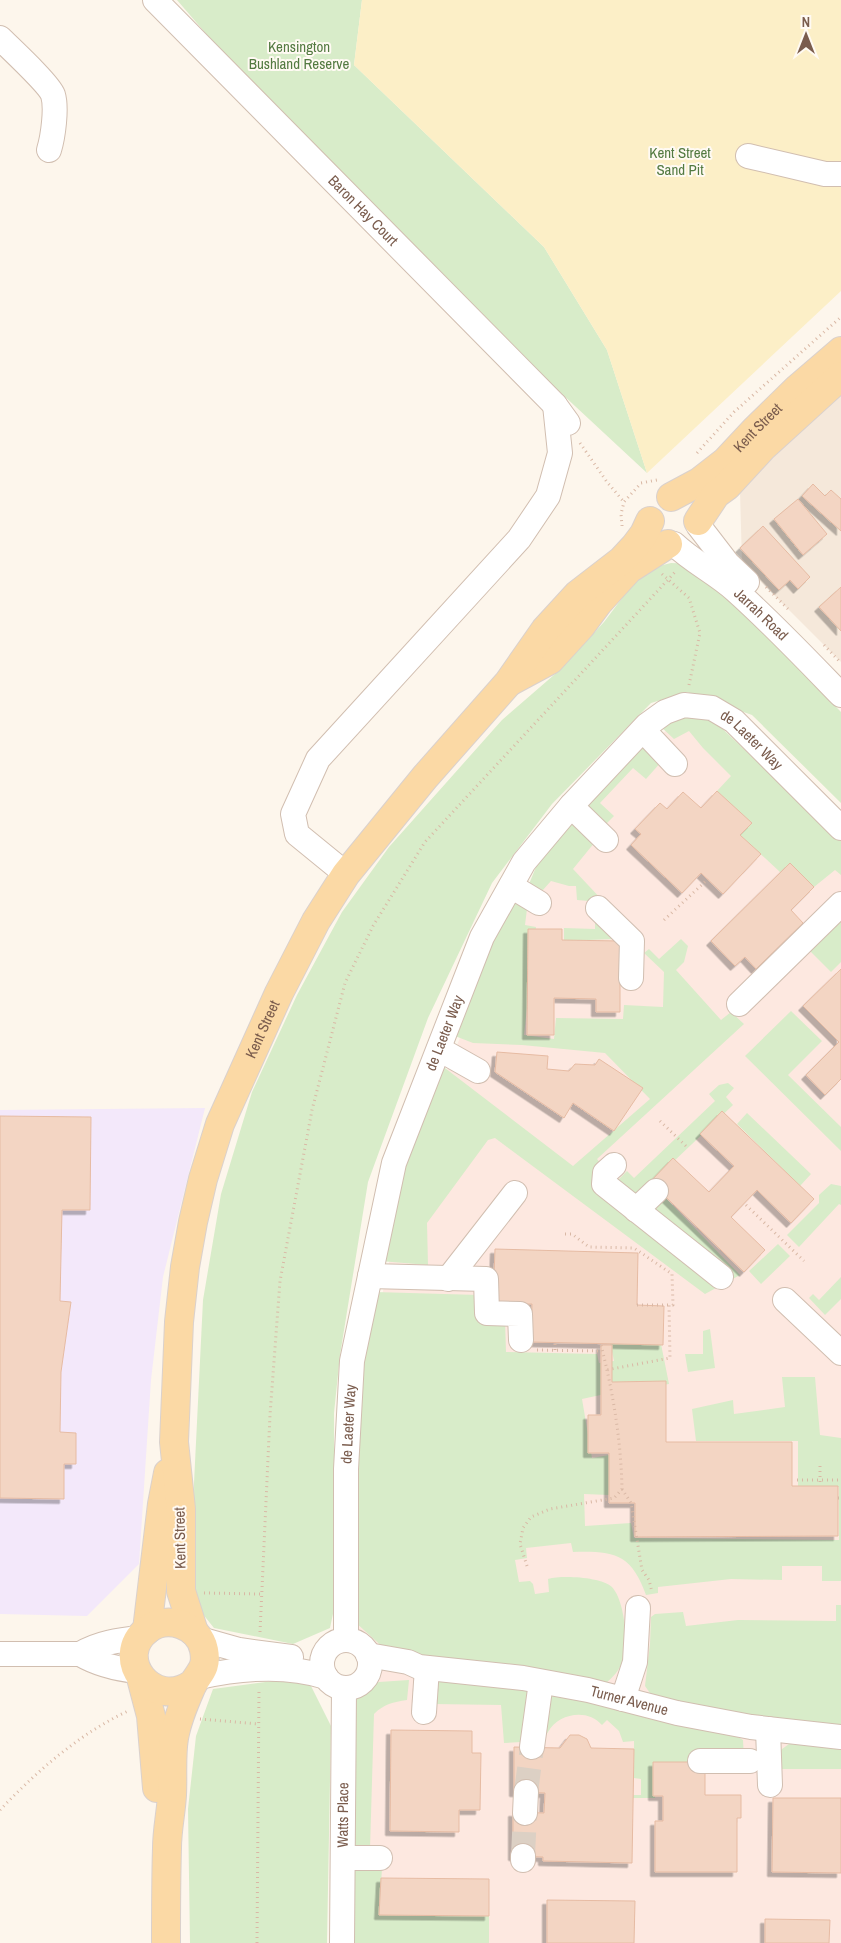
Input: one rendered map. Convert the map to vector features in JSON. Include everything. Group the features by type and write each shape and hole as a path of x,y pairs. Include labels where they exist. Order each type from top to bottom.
{"main road":[{"name":"Kent Street","path":"664,488 699,482 726,461 754,430 798,388 841,351"},
{"name":"Kent Street","path":"698,523 716,494 727,486 762,448 841,376"},
{"path":"664,488 690,503 696,511 698,523 691,538 683,543 671,544 660,540 654,535 650,520 654,507 664,488"},
{"name":"Kent Street","path":"197,1636 181,1591 181,1509 174,1442 179,1322 185,1267 193,1222 220,1124 279,993 316,921 346,874 425,777 508,683 545,630 578,594 622,560 644,534 650,520"},
{"name":"Kent Street","path":"508,683 550,660 629,569 671,544"},
{"name":"Kent Street","path":"143,1634 162,1504 174,1442"},
{"path":"166,1943 167,1846 172,1797 174,1740 179,1717 203,1668 205,1658 204,1648 197,1636 185,1626 170,1622 160,1623 143,1634 134,1654 152,1716 156,1778 167,1846"},
{"path":"139,1675 155,1689 165,1692 177,1692 195,1681"}],"street":[{"name":"Baron Hay Court","path":"154,0 562,414"},
{"path":"0,38 45,84 53,96 54,134 48,150"},
{"path":"748,156 826,174 841,174"},
{"path":"346,874 297,834 293,814 318,759 519,539 548,496 560,453 562,414"},
{"name":"Jarrah Road","path":"698,523 728,564 841,677"},
{"name":"Jarrah Road","path":"671,544 690,558 712,570 734,589 773,625 841,695"},
{"name":"de Laeter Way","path":"346,1640 346,1470 352,1361 394,1163 482,937 524,862 571,806 643,730 664,712 684,705 712,708 734,720 841,828"},
{"path":"643,730 675,764"},
{"path":"571,806 606,840"},
{"path":"511,886 539,903"},
{"path":"739,1004 841,904"},
{"path":"598,908 632,942 630,978"},
{"path":"439,1049 478,1071"},
{"path":"614,1165 605,1173 604,1184 636,1210 725,1272"},
{"path":"636,1210 656,1191"},
{"path":"448,1279 515,1193"},
{"path":"370,1276 486,1279 486,1313 520,1314 521,1340"},
{"path":"785,1300 841,1354"},
{"path":"623,1699 636,1662 645,1600"},
{"path":"0,1654 80,1654 92,1647 143,1634"},
{"path":"197,1636 259,1661"},
{"path":"195,1681 259,1661 290,1657 358,1685 368,1665 360,1644 346,1640 332,1644 331,1673"},
{"path":"80,1654 92,1661 139,1675"},
{"name":"Turner Avenue","path":"368,1665 408,1662 423,1668 540,1682 759,1728 841,1737"},
{"path":"423,1668 424,1712"},
{"name":"Watts Place","path":"331,1673 343,1858 342,1943"},
{"path":"532,1747 540,1682"},
{"path":"700,1761 750,1765 759,1728"},
{"path":"759,1728 770,1785"},
{"path":"343,1858 380,1858"}],"path":[{"path":"696,455 734,412 841,317"},
{"path":"562,414 583,449 624,502 641,483 664,488"},
{"path":"257,1943 259,1661 270,1415 280,1281 312,1110 345,982 372,926 425,842 669,580 689,598 700,633 684,705"},
{"path":"765,587 793,614"},
{"path":"820,642 841,663"},
{"path":"664,920 708,879"},
{"path":"660,1120 688,1148"},
{"path":"746,1206 804,1261"},
{"path":"565,1234 572,1234 589,1247 634,1248 672,1274 673,1305 637,1305"},
{"path":"606,1370 670,1358 669,1305"},
{"path":"521,1340 521,1349 602,1351"},
{"path":"555,1350 556,1342"},
{"path":"601,1345 616,1416 621,1457 622,1489 631,1503 642,1570 649,1580 645,1600"},
{"path":"820,1466 820,1486"},
{"path":"797,1480 841,1480"},
{"path":"527,1566 520,1544 523,1528 531,1517 550,1509 614,1498 622,1489"},
{"path":"0,1810 24,1785 55,1758 104,1722 129,1710"}],"shaded area":[{"path":"841,390 841,662 742,563 740,491"},
{"path":"685,721 841,851 841,1943 358,1943 359,1638 362,1470 368,1363 409,1167 497,944 537,871 658,737 672,726"},
{"path":"205,1108 163,1277 151,1380 139,1564 87,1616 0,1614 0,1110"}],"green space":[{"name":"Kensington Bushland Reserve","path":"177,0 362,0 354,65 544,247 607,350 647,473 332,180"},
{"path":"671,563 697,564 841,712 841,803 752,715 687,692 651,703 552,804 492,883 428,1018 368,1182 340,1355 334,1413 334,1609 330,1628 293,1644 214,1628 202,1613 197,1601 195,1578 194,1483 203,1300 221,1194 252,1092 297,995 342,912 389,847 502,720 562,668 604,622 635,581 655,567"},
{"path":"680,716 710,717 841,841 841,875 835,870 814,887 790,863 780,872 740,835 751,824 717,791 731,776 689,731 674,739 660,726"},
{"path":"641,742 662,761 646,779 633,768 600,803 614,816 604,826 582,807"},
{"path":"573,820 595,842 573,869 603,901 601,902 577,900 576,886 551,881 542,891 529,884 536,867"},
{"path":"512,902 527,909 525,925 536,927 524,1035 554,1039 556,1018 623,1019 624,1005 663,1007 664,972 644,953 649,949 659,959 681,939 688,946 684,962 676,970 721,1020 731,1012 744,1024 597,1159 616,1182 627,1171 634,1178 715,1101 709,1094 719,1085 728,1083 734,1088 726,1097 733,1105 651,1183 740,1275 705,1294 495,1138 488,1140 427,1223 428,1265 380,1261 399,1172 441,1065 573,1166 650,1099 605,1053 522,1045 473,1043 455,1036 488,947"},
{"path":"841,917 841,962 831,972 808,949"},
{"path":"595,922 613,939 564,941 564,928 595,929"},
{"path":"791,1011 822,1041 788,1075 841,1127 841,1151 745,1056"},
{"path":"747,1113 811,1174 800,1186 737,1124"},
{"path":"831,1184 841,1186 841,1205 839,1204 799,1247 787,1235 819,1203 819,1195"},
{"path":"778,1244 790,1256 761,1284 749,1271"},
{"path":"841,1277 841,1299 825,1315 809,1298 813,1294 819,1300"},
{"path":"375,1292 479,1295 505,1320 506,1352 597,1354 599,1363 614,1361 610,1342 661,1344 669,1384 619,1391 582,1399 592,1458 609,1455 609,1495 584,1494 585,1526 631,1523 634,1538 839,1540 839,1487 798,1486 798,1441 696,1441 692,1409 733,1400 734,1414 785,1407 782,1377 815,1377 820,1435 841,1438 841,1581 822,1581 822,1566 782,1566 782,1580 731,1579 658,1587 658,1593 646,1595 634,1571 627,1563 611,1554 573,1552 571,1543 526,1548 527,1558 515,1560 519,1582 530,1581 533,1584 535,1594 549,1592 548,1579 562,1577 591,1579 612,1587 623,1612 625,1645 621,1665 616,1674 606,1683 387,1651 354,1621 358,1444 363,1365"},
{"path":"710,1329 715,1368 688,1372 685,1354 703,1354 703,1331"},
{"path":"836,1605 841,1605 841,1729 746,1715 652,1696 645,1686 651,1617 655,1614 683,1612 686,1626 738,1620 836,1621"},
{"path":"409,1680 407,1700 389,1704 374,1714 370,1849 350,1849 353,1706 363,1689 379,1682"},
{"path":"435,1680 528,1688 521,1742 504,1743 501,1705 433,1704"},
{"path":"273,1681 310,1684 331,1726 327,1943 190,1943 188,1809 196,1736 213,1689"},
{"path":"555,1693 695,1729 738,1737 743,1740 744,1758 696,1766 656,1766 655,1798 633,1798 633,1795 641,1795 641,1779 634,1778 634,1741 623,1742 619,1731 607,1720 602,1725 589,1716 574,1715 566,1717 559,1720 546,1735 543,1747 551,1697"},
{"path":"789,1744 841,1747 841,1769 779,1769 778,1752"},
{"path":"350,1868 382,1868 379,1915 489,1916 489,1943 351,1943"}],"sand":[{"name":"Kent Street Sand Pit","path":"362,0 841,0 841,291 647,473 607,350 544,247 354,65"}],"building":[{"path":"813,484 825,496 831,490 841,499 841,531 802,496"},
{"path":"798,499 827,534 803,555 774,519"},
{"path":"763,526 810,577 798,589 790,580 779,590 740,548"},
{"path":"841,587 841,631 819,607"},
{"path":"717,791 752,823 740,835 761,854 723,894 701,873 682,893 631,845 641,834 635,829 660,803 667,809 683,792 701,808"},
{"path":"790,863 814,887 791,910 803,923 756,969 745,957 735,966 711,941"},
{"path":"528,929 562,929 562,940 620,941 620,1012 596,1012 596,999 554,998 554,1035 527,1035"},
{"path":"841,969 841,1079 825,1095 806,1075 839,1042 803,1006"},
{"path":"497,1052 548,1056 547,1069 569,1071 575,1064 595,1065 599,1059 643,1088 614,1131 573,1103 564,1118 495,1072"},
{"path":"722,1111 814,1199 791,1223 757,1190 731,1217 765,1250 744,1272 650,1182 673,1158 709,1192 734,1166 700,1134"},
{"path":"0,1116 91,1117 90,1210 62,1210 60,1301 71,1302 61,1372 60,1432 76,1433 76,1464 64,1464 64,1499 0,1498"},
{"path":"495,1249 638,1253 637,1305 664,1306 663,1345 531,1342 532,1304 493,1304"},
{"path":"601,1345 612,1345 612,1382 666,1381 666,1442 792,1442 792,1486 838,1486 838,1536 635,1537 635,1503 609,1503 609,1453 588,1453 588,1415 601,1415"},
{"path":"391,1730 472,1731 472,1753 481,1753 480,1810 459,1810 459,1832 390,1831"},
{"path":"570,1735 579,1735 587,1739 591,1748 634,1749 632,1863 543,1861 543,1857 513,1856 513,1812 544,1813 545,1793 514,1792 514,1747 560,1748"},
{"path":"653,1762 705,1762 705,1795 741,1795 741,1818 737,1818 737,1872 655,1872 655,1821 663,1821 663,1796 653,1796"},
{"path":"773,1798 841,1798 841,1873 772,1872"},
{"path":"381,1878 489,1879 489,1916 379,1915"},
{"path":"547,1900 635,1901 634,1943 547,1943"},
{"path":"765,1919 830,1920 829,1943 765,1943"}],"tunnel":[{"path":"526,1792 532,1747"},
{"path":"523,1856 525,1813"}]}
